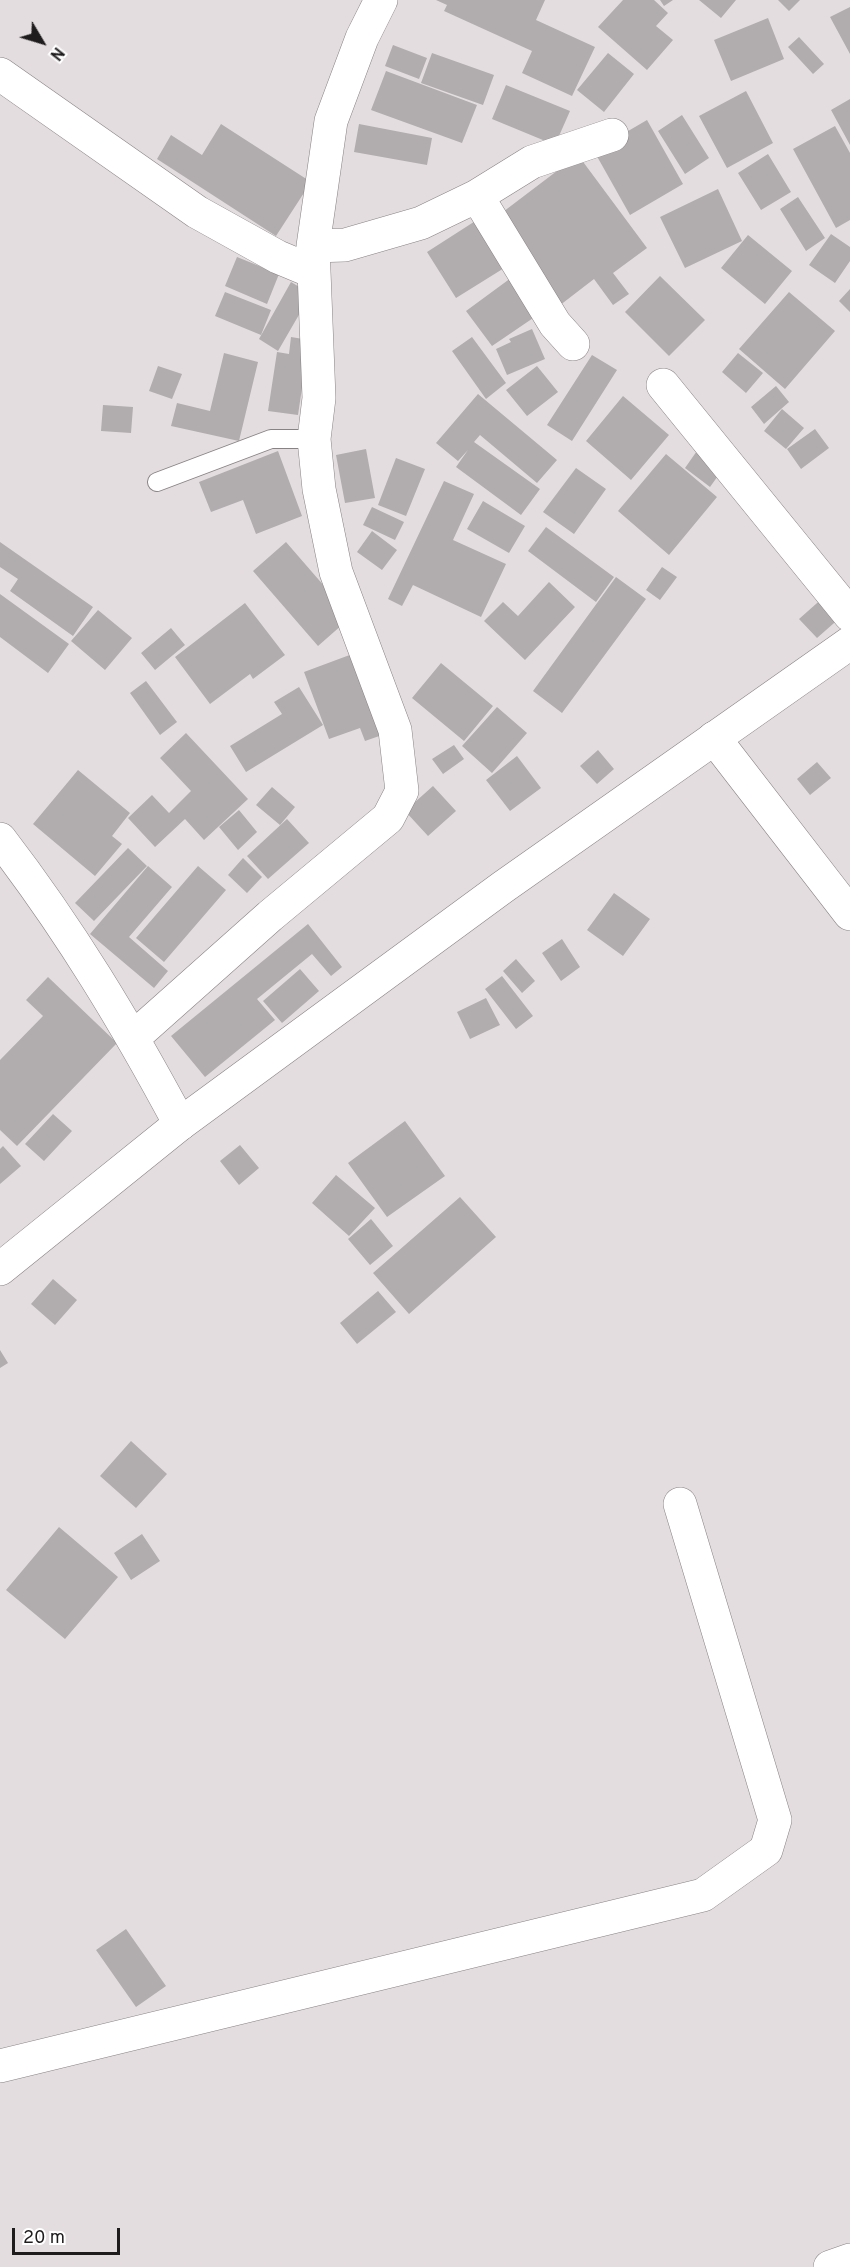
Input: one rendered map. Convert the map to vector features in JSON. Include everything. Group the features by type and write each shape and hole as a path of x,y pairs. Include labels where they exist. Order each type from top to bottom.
{"street":[{"path":"134,1037 270,916 388,818 402,791 395,730 336,572 319,489 314,440 319,398 314,259 331,121 362,38 381,0"},
{"path":"0,74 197,212 278,257 314,259 345,245 421,223 477,196 532,162 612,135"},
{"path":"477,196 555,324 573,344"},
{"path":"663,385 850,615"},
{"path":"0,1269 180,1124 503,887 850,643"},
{"path":"714,738 850,914"},
{"path":"0,839 39,889 134,1037 180,1124"},
{"path":"0,2066 703,1895 766,1850 775,1820 680,1504"},
{"path":"830,2267 850,2260"}],"lane":[{"path":"156,482 271,439 314,440"}],"building":[{"path":"436,0 545,0 536,20 595,47 572,96 522,73 532,51 444,11 447,5"},
{"path":"623,0 654,0 668,13 656,26 673,40 647,70 598,27"},
{"path":"660,0 673,0 664,6"},
{"path":"699,0 736,0 721,18"},
{"path":"778,0 800,0 789,11"},
{"path":"850,7 850,54 830,17"},
{"path":"768,18 784,59 731,81 714,40"},
{"path":"799,37 824,64 813,74 788,47"},
{"path":"393,45 427,58 419,79 385,66"},
{"path":"432,53 494,75 483,105 421,83"},
{"path":"608,53 634,74 604,112 577,90"},
{"path":"386,71 477,105 462,143 371,110"},
{"path":"506,85 570,111 555,145 492,119"},
{"path":"746,91 773,143 727,168 699,116"},
{"path":"850,99 850,145 831,110"},
{"path":"682,115 709,158 685,174 658,131"},
{"path":"647,120 683,184 630,215 594,151"},
{"path":"221,124 311,182 276,236 157,159 171,135 202,155"},
{"path":"359,124 432,138 427,165 354,152"},
{"path":"835,126 850,153 850,220 836,228 793,149"},
{"path":"768,154 791,192 761,210 738,173"},
{"path":"578,155 647,248 613,273 629,294 613,305 594,279 555,309 495,218"},
{"path":"718,189 742,241 685,268 660,217"},
{"path":"798,197 825,238 806,251 780,209"},
{"path":"480,218 509,265 456,298 427,252"},
{"path":"831,234 850,247 850,261 835,283 809,265"},
{"path":"748,235 792,271 765,304 721,268"},
{"path":"237,257 279,274 267,304 225,286"},
{"path":"515,275 542,312 492,346 466,311"},
{"path":"660,276 705,320 669,356 625,312"},
{"path":"291,282 311,294 278,351 259,339"},
{"path":"850,289 850,312 839,301"},
{"path":"225,292 271,310 261,335 215,316"},
{"path":"789,292 835,331 785,389 739,349"},
{"path":"532,329 545,359 507,375 496,349 511,342 509,339"},
{"path":"291,337 309,340 298,415 268,411 277,352 289,354"},
{"path":"472,337 506,383 486,399 452,351"},
{"path":"224,353 258,362 239,441 171,426 177,403 210,411"},
{"path":"738,353 763,373 746,393 722,372"},
{"path":"592,355 617,370 572,441 547,425"},
{"path":"158,366 182,374 172,399 149,391"},
{"path":"537,366 558,392 527,416 506,390"},
{"path":"776,386 789,402 764,424 751,407"},
{"path":"478,394 557,460 537,483 480,435 474,442 540,489 521,515 456,467 468,450 458,461 436,443"},
{"path":"623,396 669,435 631,480 586,441"},
{"path":"103,405 133,407 131,433 101,431"},
{"path":"782,409 804,428 786,449 764,431"},
{"path":"815,429 829,448 801,469 787,449"},
{"path":"699,448 725,466 710,487 685,468"},
{"path":"366,449 375,498 345,503 336,455"},
{"path":"278,451 302,516 256,534 243,500 211,512 199,482"},
{"path":"666,454 717,497 669,555 618,511"},
{"path":"396,458 425,469 406,516 378,505"},
{"path":"576,468 606,489 574,534 543,512"},
{"path":"444,481 474,494 453,540 506,564 481,617 413,585 402,606 388,599"},
{"path":"483,501 525,526 509,553 467,529"},
{"path":"372,507 404,522 395,540 363,525"},
{"path":"546,527 614,577 596,602 528,551"},
{"path":"372,531 397,550 382,570 357,552"},
{"path":"0,542 93,607 73,636 10,591 18,579 0,567"},
{"path":"286,542 351,617 318,646 253,571"},
{"path":"662,567 677,577 660,600 646,590"},
{"path":"616,577 646,599 562,713 533,691"},
{"path":"549,582 575,607 525,660 484,621 503,602 518,616"},
{"path":"0,594 69,644 48,673 0,637"},
{"path":"825,596 842,616 817,638 799,619"},
{"path":"245,603 285,655 253,679 250,674 210,704 175,657"},
{"path":"98,610 132,638 105,670 71,641"},
{"path":"171,628 185,645 155,670 141,653"},
{"path":"355,653 385,734 365,741 360,728 329,739 304,672"},
{"path":"441,663 493,706 464,741 412,698"},
{"path":"146,681 177,722 160,735 130,693"},
{"path":"299,687 323,725 246,772 230,746 282,714 274,702"},
{"path":"497,707 527,733 492,773 462,746"},
{"path":"186,733 248,799 204,840 185,819 155,847 128,818 152,795 169,813 191,791 160,758"},
{"path":"454,745 464,759 443,774 432,759"},
{"path":"598,750 614,769 597,784 580,766"},
{"path":"517,756 541,788 510,811 486,780"},
{"path":"817,762 831,778 810,795 797,779"},
{"path":"78,770 130,813 112,836 122,844 95,876 33,824"},
{"path":"433,786 456,811 428,836 405,811"},
{"path":"272,787 295,807 280,825 256,805"},
{"path":"239,810 257,832 238,850 219,827"},
{"path":"287,819 309,843 268,879 247,856"},
{"path":"128,848 147,866 94,921 75,903"},
{"path":"243,858 262,877 247,893 228,875"},
{"path":"148,866 172,887 129,937 168,971 154,988 90,934"},
{"path":"198,866 226,890 164,962 136,938"},
{"path":"614,893 650,919 623,956 587,930"},
{"path":"308,924 342,967 331,976 312,954 257,999 275,1020 205,1077 171,1036"},
{"path":"562,939 580,967 561,981 542,953"},
{"path":"516,959 535,981 522,993 503,971"},
{"path":"300,969 319,991 282,1023 263,1001"},
{"path":"502,976 533,1016 516,1029 485,989"},
{"path":"48,977 117,1043 17,1146 0,1130 0,1060 43,1016 26,1000"},
{"path":"486,998 500,1025 470,1039 457,1012"},
{"path":"53,1114 72,1131 44,1161 25,1144"},
{"path":"405,1121 445,1176 387,1217 348,1163"},
{"path":"240,1145 259,1168 239,1185 220,1161"},
{"path":"3,1146 21,1166 0,1184 0,1149"},
{"path":"336,1175 375,1208 349,1236 312,1203"},
{"path":"460,1197 496,1237 409,1314 373,1273"},
{"path":"371,1219 393,1246 370,1265 348,1239"},
{"path":"53,1279 77,1300 55,1325 31,1304"},
{"path":"378,1291 396,1312 357,1344 340,1323"},
{"path":"0,1350 8,1363 0,1368"},
{"path":"131,1441 167,1474 136,1508 100,1476"},
{"path":"59,1527 118,1577 65,1639 6,1590"},
{"path":"142,1534 160,1561 131,1580 114,1553"},
{"path":"126,1929 166,1986 136,2007 96,1950"}]}
